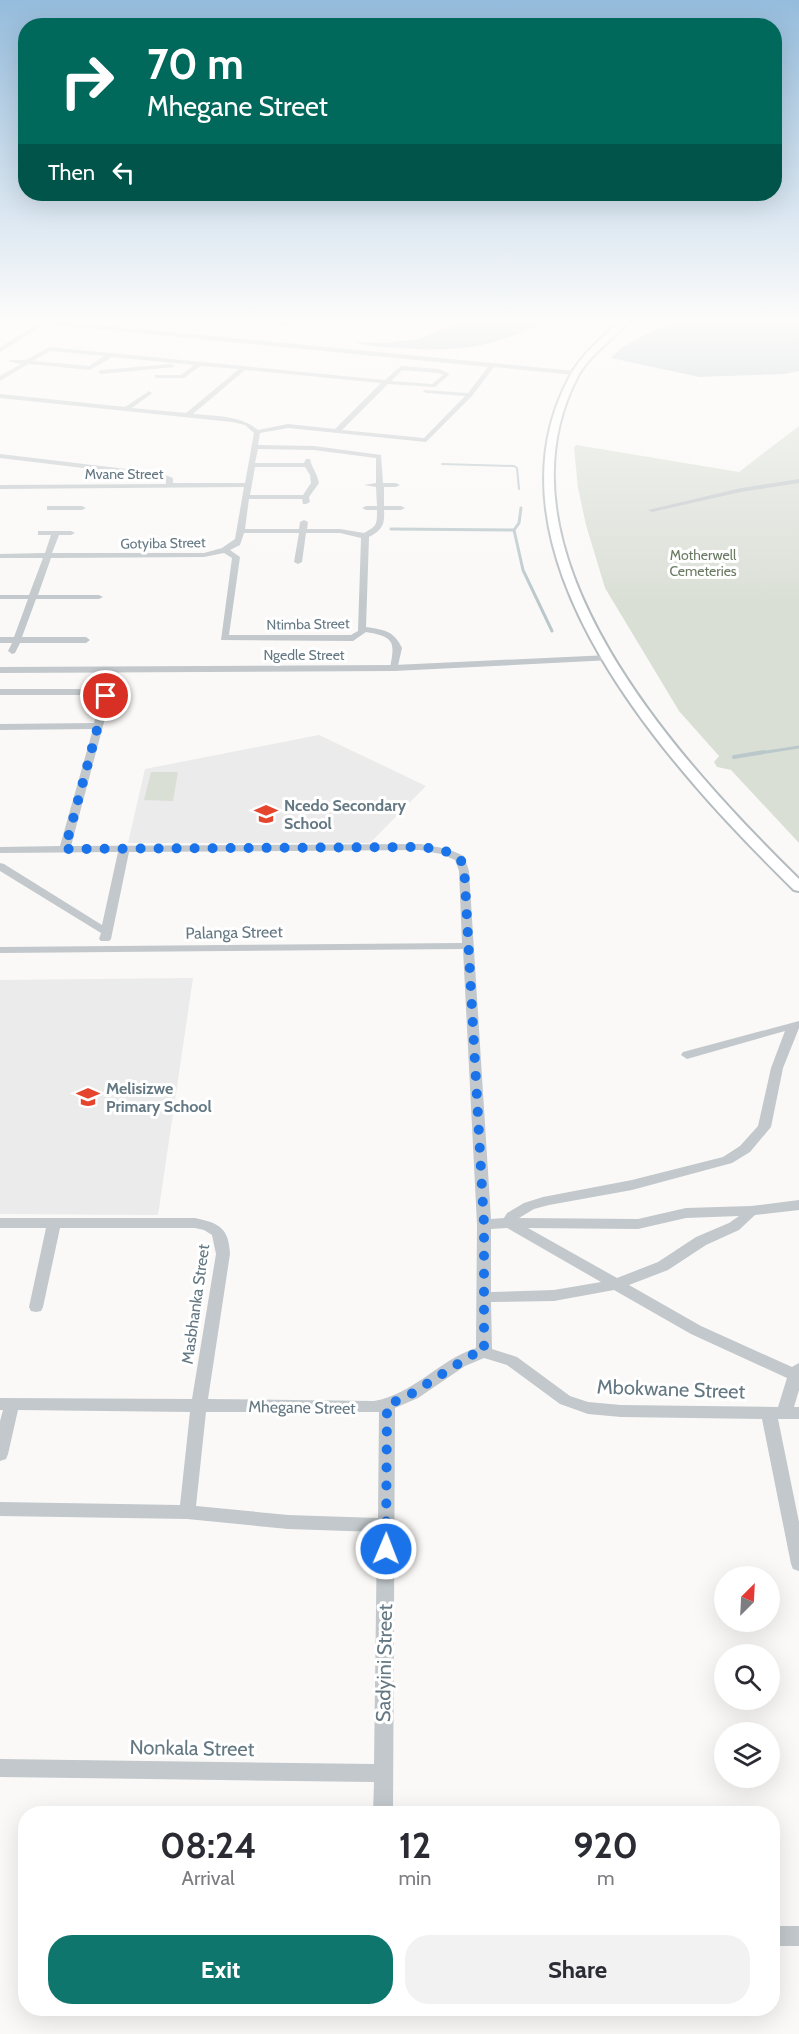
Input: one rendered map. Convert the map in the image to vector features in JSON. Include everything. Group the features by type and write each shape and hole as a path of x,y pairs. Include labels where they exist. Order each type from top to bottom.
{"main road":[{"path":"560,414 550,452 551,512 557,539 584,611 609,658 669,745 740,827 799,887"}],"street":[{"path":"170,414 244,422 257,432 290,423 337,431 426,440 452,414"},
{"path":"337,431 354,414"},
{"name":"Gotyiba Street","path":"0,556 190,556 225,550 237,543 257,432"},
{"path":"240,531 303,527 345,531 365,536 380,525 380,457 377,455 314,448 253,447"},
{"path":"0,456 160,475 170,480 169,486"},
{"path":"245,497 306,499 316,480 308,463 250,465"},
{"path":"652,510 741,490 799,481"},
{"name":"Mvane Street","path":"0,487 247,485"},
{"path":"368,485 396,485"},
{"path":"66,508 72,487"},
{"path":"50,508 82,508"},
{"path":"366,508 401,508"},
{"path":"298,562 303,527"},
{"path":"41,533 72,533"},
{"path":"12,651 56,533"},
{"name":"Ntimba Street","path":"225,550 236,557 224,638 353,638 361,635 363,629 365,536"},
{"path":"0,597 99,597"},
{"path":"363,629 381,632 393,638 398,648 394,668"},
{"path":"0,640 87,640"},
{"name":"Ngedle Street","path":"0,670 394,668 609,658"},
{"path":"0,692 90,692 103,694 107,699 96,726 65,849"},
{"path":"0,727 96,726"},
{"path":"0,850 420,847 444,851 460,858 464,865 484,1224 484,1352"},
{"path":"102,950 124,849"},
{"path":"0,867 106,932"},
{"name":"Palanga Street","path":"0,950 468,946"},
{"path":"509,1223 512,1216 529,1206 548,1200 632,1185 727,1160 745,1149 764,1127 777,1068 797,1024"},
{"path":"687,1055 797,1024"},
{"path":"484,1224 638,1224 686,1213 799,1205"},
{"path":"484,1297 577,1294 618,1286 665,1265 704,1239 743,1223 750,1210"},
{"name":"Masbhanka Street","path":"0,1223 195,1223 208,1226 218,1232 223,1240 223,1254 199,1405"},
{"path":"36,1307 54,1223"},
{"path":"509,1223 696,1330 798,1373 784,1413 799,1564"},
{"name":"Mhegane Street","path":"0,1454 6,1404 315,1408 387,1405 408,1396 472,1355 484,1352"},
{"name":"Mbokwane Street","path":"484,1352 512,1361 565,1400 588,1408 621,1411 784,1413"},
{"path":"187,1512 199,1405"},
{"name":"Sadyini Street","path":"383,1806 387,1405"},
{"path":"0,1509 187,1512 288,1522 386,1525"},
{"name":"Nonkala Street","path":"0,1768 383,1773"},
{"path":"780,1936 799,1936"}],"shaded area":[{"name":"Ncedo Secondary School","path":"319,735 426,786 370,843 128,843 145,769"},
{"name":"Melisizwe Primary School","path":"193,978 158,1215 0,1214 0,980"}],"green space":[{"name":"Motherwell Cemeteries","path":"799,426 799,843 731,770 717,767 714,762 719,756 679,711 605,588 586,525 578,488 574,448 576,445 739,472"},
{"path":"151,772 178,772 173,801 144,800"}],"waterway":[{"path":"442,464 514,466 517,468 519,489"},
{"path":"514,530 519,523 521,508"},
{"path":"391,529 514,530"},
{"path":"514,530 523,570 552,631"},
{"path":"754,754 799,747"},
{"path":"734,757 764,752"}],"place":[{"name":"Ncedo Secondary School","path":"266,814"},
{"name":"Melisizwe Primary School","path":"88,1097"}],"route":[{"path":"106,696 107,699 96,726 65,849 420,847 452,854 460,858 464,865 484,1224 484,1352 472,1355 408,1396 387,1405 386,1549"}]}
